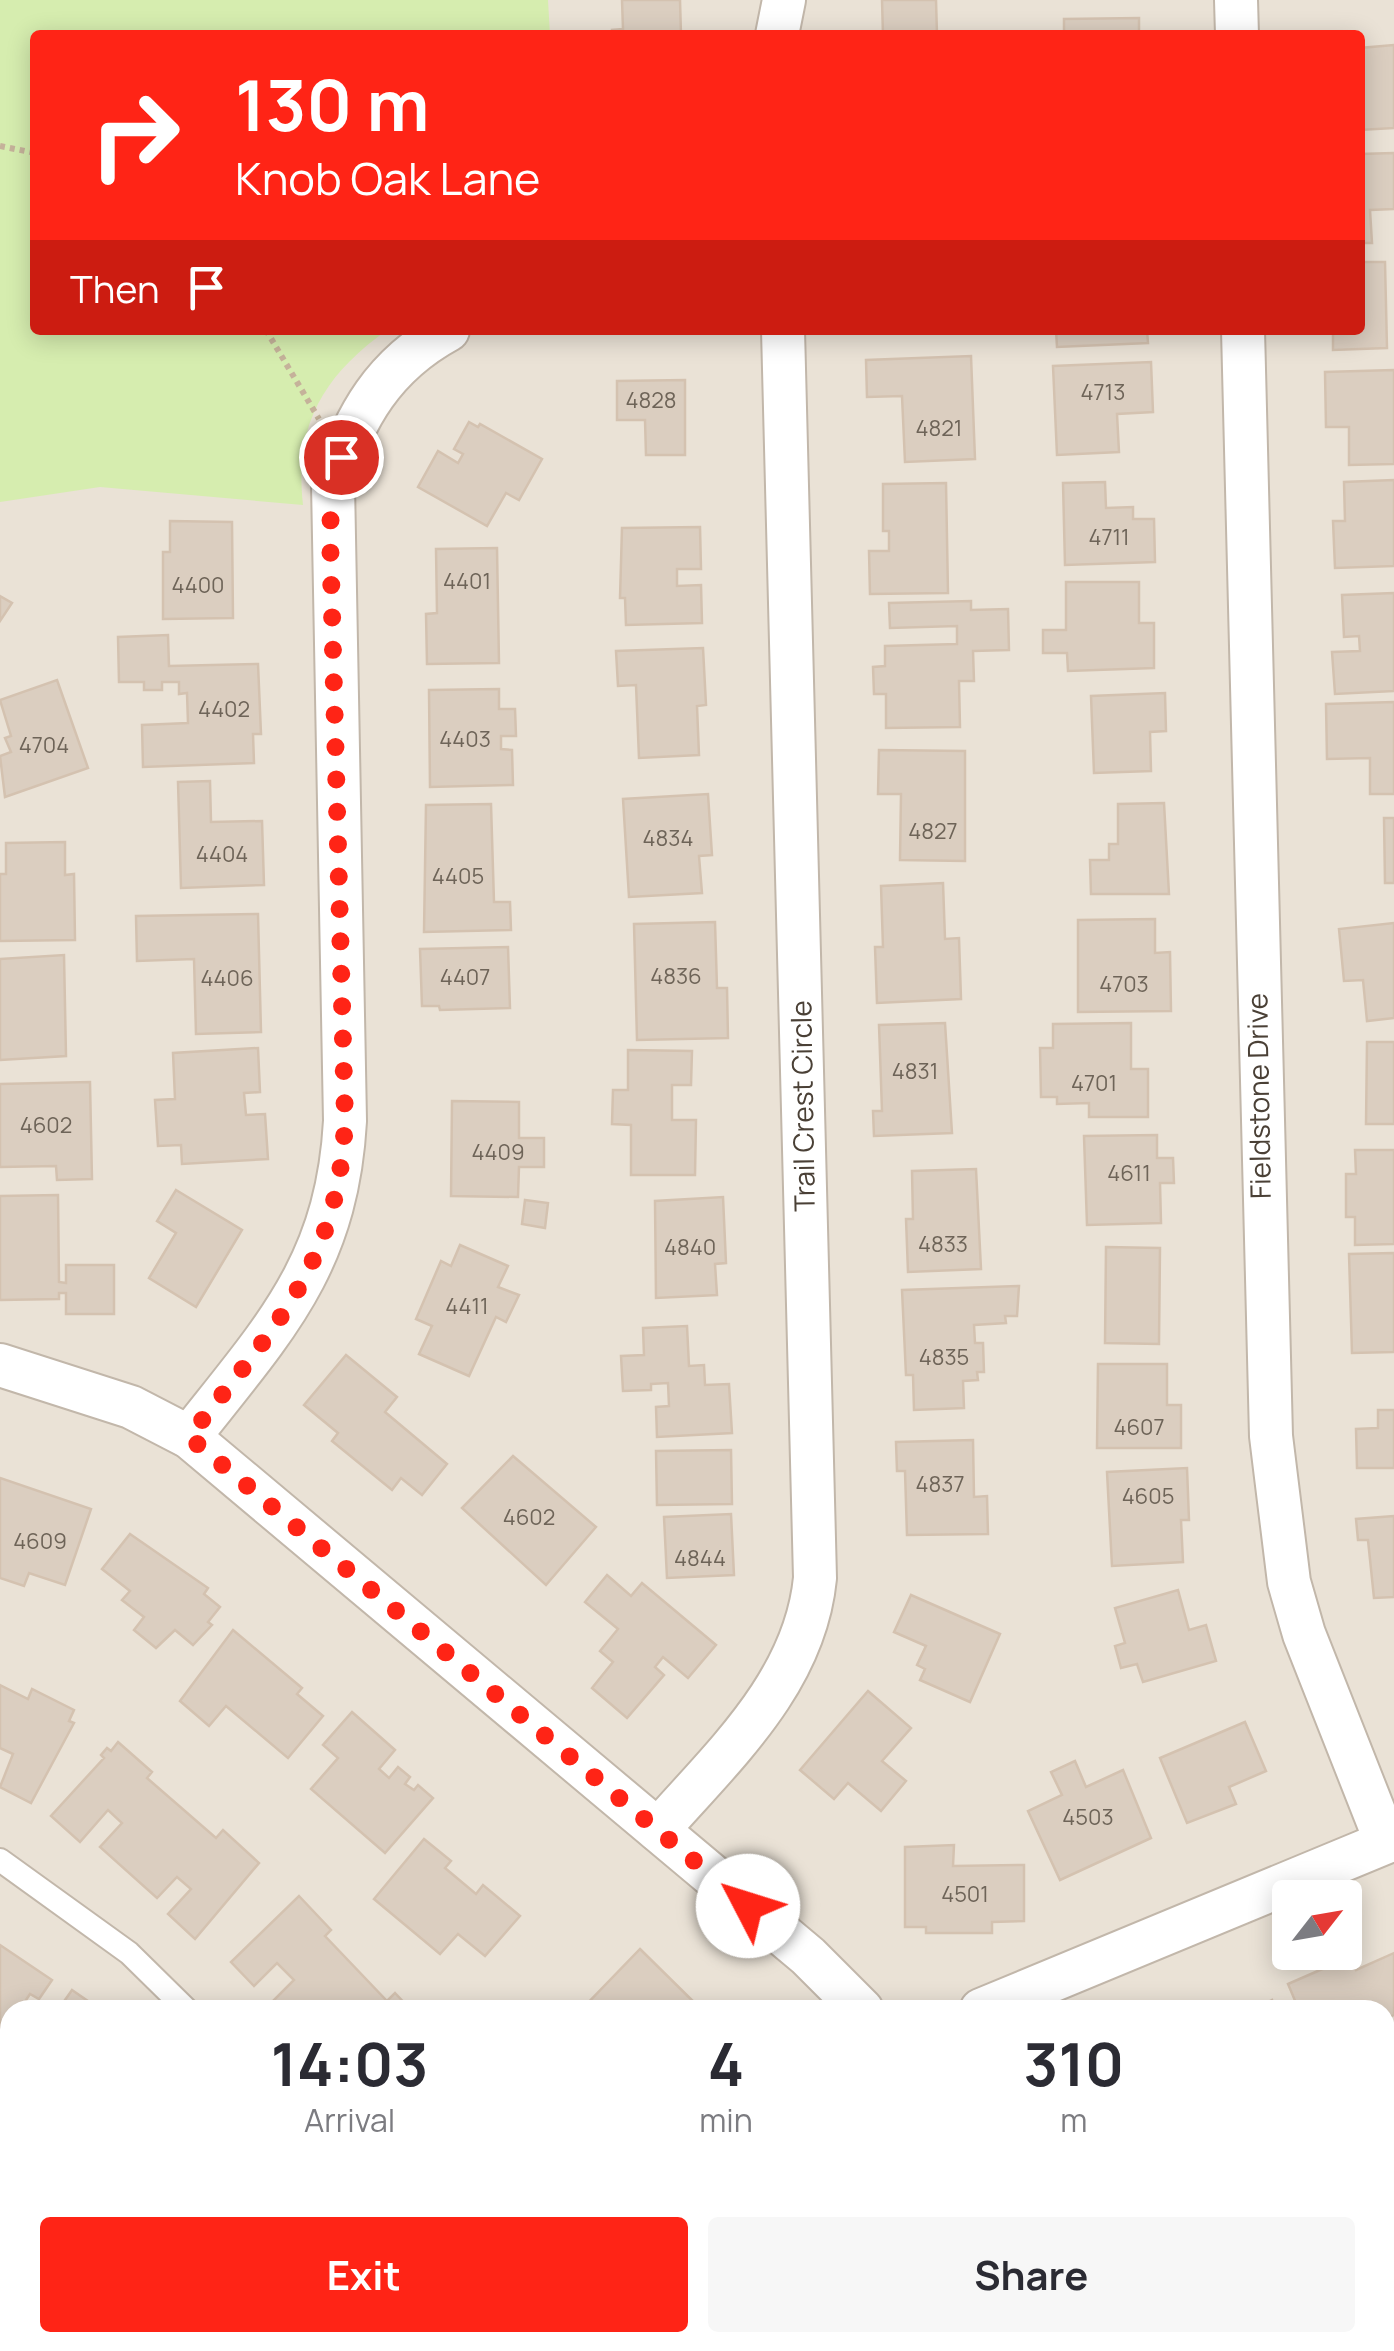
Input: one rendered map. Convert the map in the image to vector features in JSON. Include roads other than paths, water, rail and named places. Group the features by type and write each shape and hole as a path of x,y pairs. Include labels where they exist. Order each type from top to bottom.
{"street":[{"path":"778,30 784,0"},
{"path":"1236,0 1237,30"},
{"path":"189,1437 294,1301 319,1253 342,1177 345,1101 330,534 332,484 352,426 393,369 441,335"},
{"name":"Trail Crest Circle","path":"658,1830 779,1686 801,1645 812,1612 815,1578 783,335"},
{"name":"Fieldstone Drive","path":"1243,335 1265,1350 1272,1454 1281,1545 1299,1616 1390,1841"},
{"path":"0,1365 131,1407 189,1437 808,1956 852,2000"},
{"path":"1005,2000 1390,1841"}],"lane":[{"path":"0,1860 129,1953 177,2000"}]}
